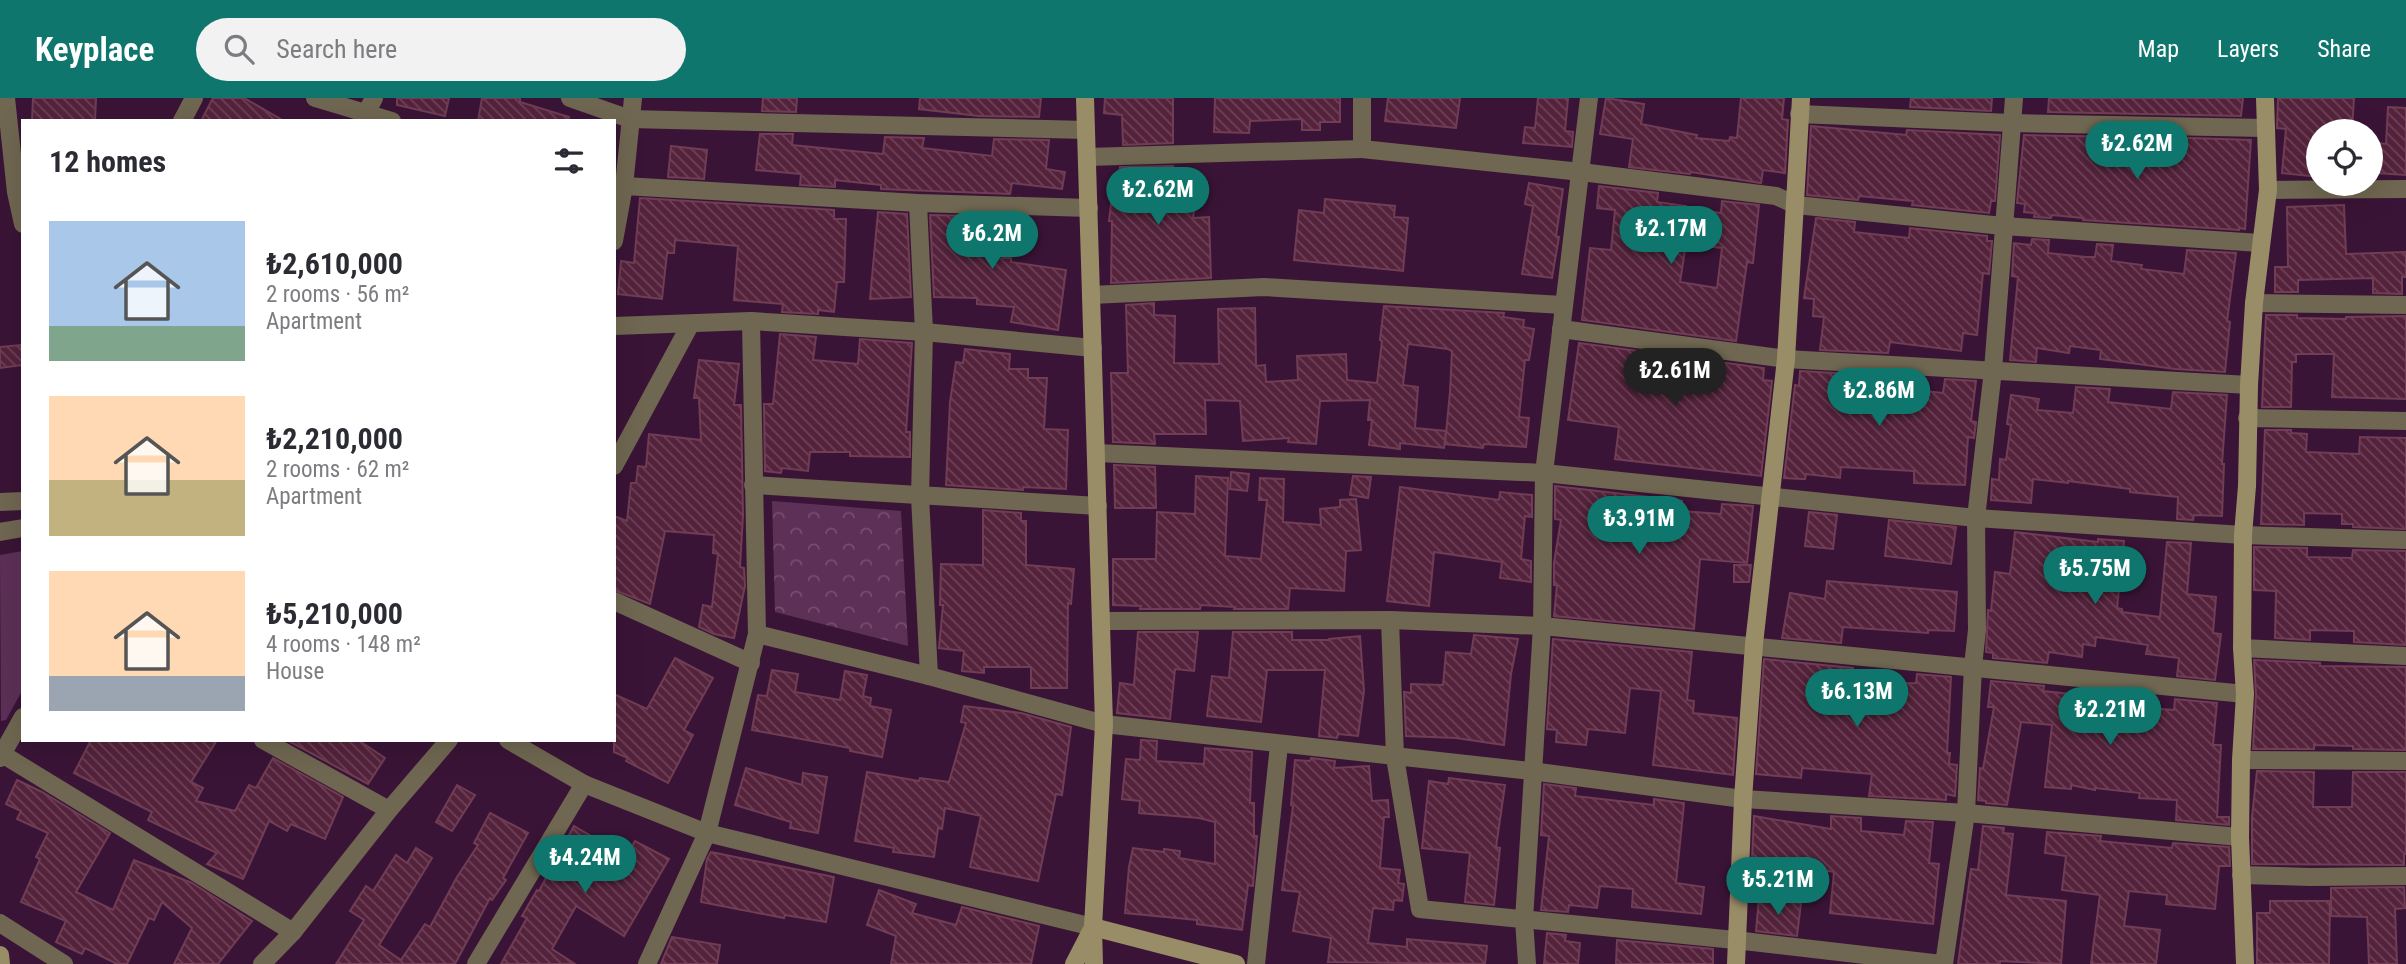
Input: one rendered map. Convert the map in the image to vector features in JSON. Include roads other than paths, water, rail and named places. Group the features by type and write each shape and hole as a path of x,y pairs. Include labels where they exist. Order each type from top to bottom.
{"main road":[{"path":"1085,98 1104,723 1093,927 1094,964"},
{"path":"2245,964 2240,837 2245,694 2242,648 2244,535 2249,385 2260,243 2268,190 2265,98"},
{"path":"1735,964 1754,645 1786,359 1800,106"},
{"path":"1074,964 1093,927"},
{"path":"1093,927 1236,964"},
{"path":"0,955 1,964"}],"street":[{"path":"6,98 21,215"},
{"path":"183,119 194,98"},
{"path":"315,98 367,111 386,119"},
{"path":"570,98 631,119 1086,130"},
{"path":"616,218 632,98"},
{"path":"1362,98 1362,149"},
{"path":"1527,964 1524,920 1531,771 1542,626 1544,473 1589,98"},
{"path":"1390,620 1395,757 1420,909 1735,940 1943,964 1966,813 1977,630 1976,518 1993,370 2014,98"},
{"path":"1800,106 2011,123 2265,128"},
{"path":"1087,157 1362,149 1776,196 1796,205 2003,226 2260,243"},
{"path":"619,184 918,203 1089,208"},
{"path":"2268,190 2406,189"},
{"path":"918,203 924,332 920,496 929,676"},
{"path":"1091,295 1264,287 1563,305"},
{"path":"2255,303 2406,305"},
{"path":"648,964 707,833 757,634 751,321"},
{"path":"616,326 751,321 924,332 1093,348"},
{"path":"616,462 690,325"},
{"path":"1561,329 1786,359 2249,385"},
{"path":"2247,418 2406,421"},
{"path":"1096,453 1544,473 1976,518 2244,535 2406,540"},
{"path":"753,485 1098,506"},
{"path":"0,502 21,501"},
{"path":"0,532 21,528"},
{"path":"616,602 751,663"},
{"path":"1102,621 1390,620 1542,626 2245,694"},
{"path":"757,634 1104,723 1279,745 1531,771 1743,799 1966,813 2240,837"},
{"path":"2242,648 2406,656"},
{"path":"21,721 1,756 293,932"},
{"path":"267,742 389,810"},
{"path":"262,964 293,932 389,810 447,742"},
{"path":"511,742 584,784 707,833 1093,927"},
{"path":"1256,964 1279,745"},
{"path":"2241,760 2406,761"},
{"path":"476,964 584,784"},
{"path":"2241,875 2406,876"},
{"path":"0,923 64,964"}]}
